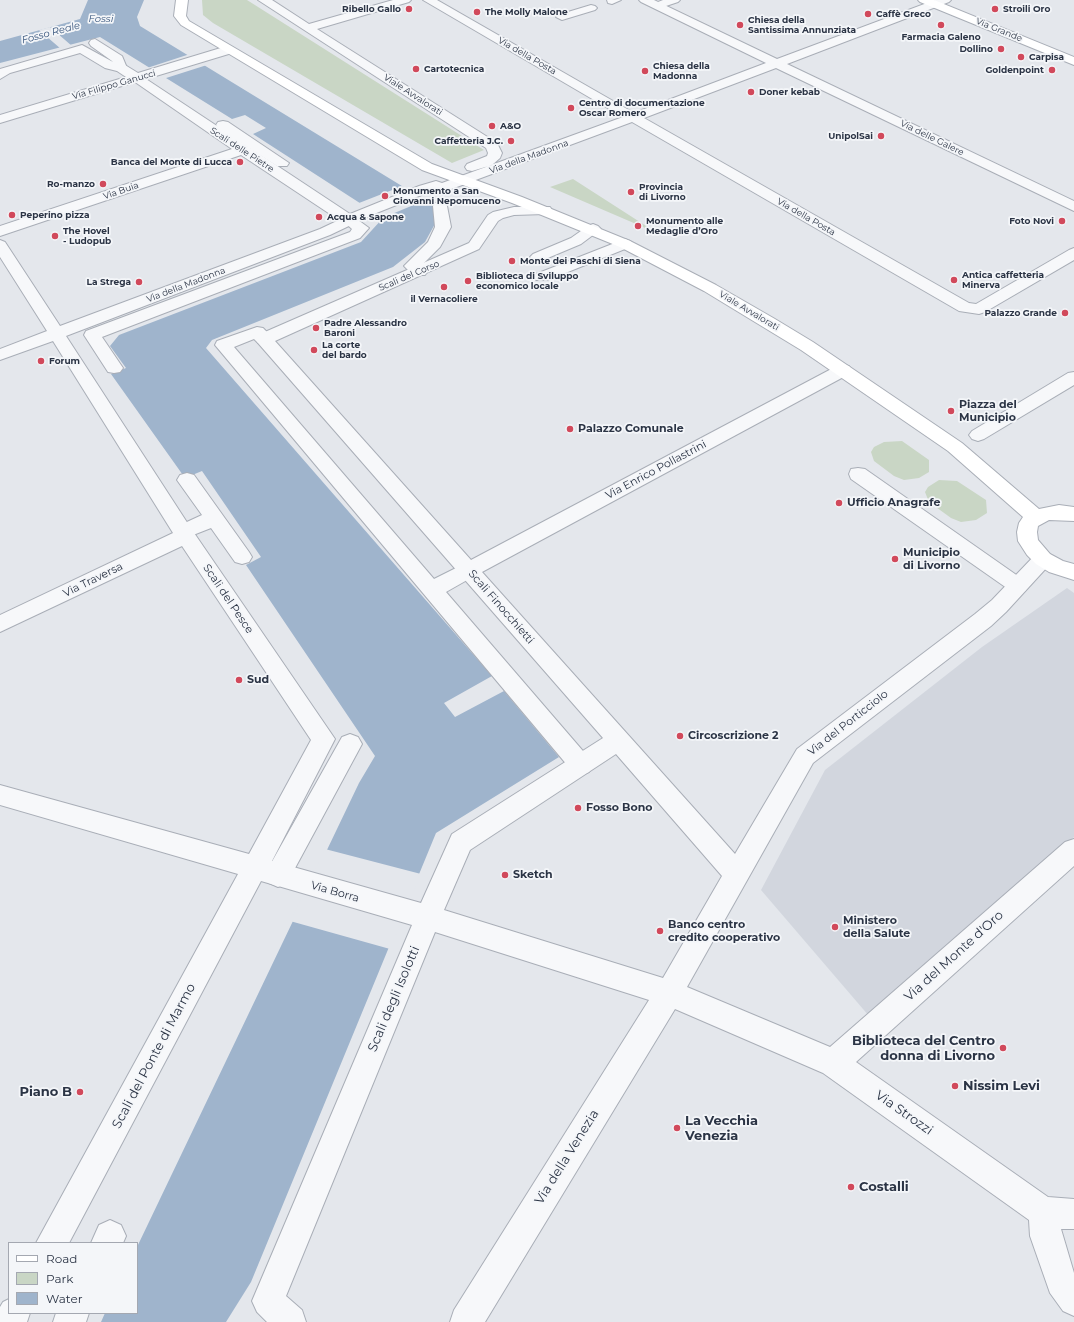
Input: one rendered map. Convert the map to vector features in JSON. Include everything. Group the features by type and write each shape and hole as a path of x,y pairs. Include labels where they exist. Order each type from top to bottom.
{"street":[{"name":"Viale Avvalorati","path":"182,0 181,19 228,50 427,167 545,210 593,229 625,244 716,291 807,346 955,447 1036,517"},
{"name":"Viale Avvalorati","path":"264,0 492,146 495,152 493,158 487,162 469,168 445,170 427,167"},
{"path":"308,28 406,0"},
{"name":"Via della Posta","path":"429,0 964,308 979,309 1074,253"},
{"path":"645,0 784,67"},
{"path":"657,6 674,0"},
{"name":"Via della Madonna","path":"0,355 325,232 370,211 436,185 442,188 634,117 784,67 934,1"},
{"name":"Via Grande","path":"934,1 1074,61"},
{"path":"562,17 592,8"},
{"path":"96,43 118,59 121,68"},
{"path":"0,75 6,70 82,49 109,65 121,68"},
{"name":"Via Filippo Ganucci","path":"0,119 228,50"},
{"name":"Via delle Galere","path":"784,67 1074,207"},
{"name":"Scali delle Pietre","path":"121,68 248,148 349,220"},
{"path":"223,125 248,148 282,163"},
{"name":"Via Buia","path":"0,231 248,148"},
{"path":"419,272 412,266 435,244 443,227 440,206"},
{"name":"Scali del Corso","path":"264,339 419,272 474,246 493,218 498,215 514,212 545,210"},
{"path":"114,368 92,335 355,234 361,228 349,220"},
{"path":"538,257 576,241 593,229"},
{"path":"542,277 625,244"},
{"name":"Scali del Pesce","path":"0,245 184,534 323,739 277,875"},
{"path":"264,339 257,332 223,345 581,765"},
{"name":"Scali Finocchietti","path":"264,339 738,876"},
{"name":"Via Enrico Pollastrini","path":"431,590 843,370"},
{"path":"978,435 1074,376"},
{"path":"858,474 1018,586"},
{"path":"187,480 242,557"},
{"path":"1074,514 1059,512 1047,513 1036,517 1029,523 1027,532 1028,541 1043,559 1056,567 1074,572"},
{"name":"Via Traversa","path":"0,624 214,518"},
{"name":"Via del Porticciolo","path":"669,993 738,876 805,756 983,620 999,606 1043,559"},
{"name":"Scali degli Isolotti","path":"290,1322 268,1301 420,915 461,842 619,740"},
{"path":"277,875 350,744"},
{"name":"Via Borra","path":"0,795 420,915 669,993"},
{"name":"Via del Monte d'Oro","path":"833,1063 1074,850"},
{"name":"Scali del Ponte di Marmo","path":"53,1242 277,875"},
{"name":"Via Strozzi","path":"669,993 833,1063 1044,1212"},
{"name":"Via della Venezia","path":"466,1322 669,993"},
{"path":"1074,1214 1044,1212 1046,1236 1061,1282 1074,1300"}],"shaded area":[{"path":"1067,588 1074,593 1074,837 869,1016 761,890 825,770 982,647"}],"green space":[{"path":"202,0 247,0 484,150 452,163 213,23 203,15"},
{"path":"573,179 657,233 550,187"},
{"path":"902,441 929,460 929,472 919,478 904,480 894,476 874,461 871,452 874,447 884,442"},
{"path":"939,480 957,481 986,500 987,513 976,520 961,522 951,518 929,502 925,492 928,487"}],"water":[{"path":"88,0 144,0 137,17 140,26 433,205 436,222 425,242 393,267 212,340 206,348 492,676 444,703 455,717 504,691 559,757 436,833 251,1282 226,1322 101,1322 105,1314 138,1314 138,1245 359,783 375,756 246,565 261,557 202,471 185,478 111,374 126,368 110,346 119,335 361,242 383,218 253,134 266,128 245,115 232,119 100,37 0,63 0,41 80,19"}],"pier":[{"path":"50,27 72,46 61,49 39,30"},
{"path":"190,54 207,65 163,79 147,68"},
{"path":"405,185 428,199 380,219 359,203"},
{"path":"325,849 421,874 390,949 290,921"}],"place":[{"name":"Ribello Gallo","path":"409,9"},
{"name":"Stroili Oro","path":"995,9"},
{"name":"The Molly Malone","path":"477,12"},
{"name":"Caffè Greco","path":"868,14"},
{"name":"Chiesa della Santissima Annunziata","path":"740,25"},
{"name":"Farmacia Galeno","path":"941,25"},
{"name":"Dollino","path":"1001,49"},
{"name":"Carpisa","path":"1021,57"},
{"name":"Cartotecnica","path":"416,69"},
{"name":"Goldenpoint","path":"1052,70"},
{"name":"Chiesa della Madonna","path":"645,71"},
{"name":"Doner kebab","path":"751,92"},
{"name":"Centro di documentazione Oscar Romero","path":"571,108"},
{"name":"A&O","path":"492,126"},
{"name":"UnipolSai","path":"881,136"},
{"name":"Caffetteria J.C.","path":"511,141"},
{"name":"Banca del Monte di Lucca","path":"240,162"},
{"name":"Ro-manzo","path":"103,184"},
{"name":"Provincia di Livorno","path":"631,192"},
{"name":"Monumento a San Giovanni Nepomuceno","path":"385,196"},
{"name":"Peperino pizza","path":"12,215"},
{"name":"Acqua & Sapone","path":"319,217"},
{"name":"Foto Novi","path":"1062,221"},
{"name":"Monumento alle Medaglie d’Oro","path":"638,226"},
{"name":"The Hovel - Ludopub","path":"55,236"},
{"name":"Monte dei Paschi di Siena","path":"512,261"},
{"name":"Antica caffetteria Minerva","path":"954,280"},
{"name":"Biblioteca di Sviluppo economico locale","path":"468,281"},
{"name":"La Strega","path":"139,282"},
{"name":"il Vernacoliere","path":"444,287"},
{"name":"Palazzo Grande","path":"1065,313"},
{"name":"Padre Alessandro Baroni","path":"316,328"},
{"name":"La corte del bardo","path":"314,350"},
{"name":"Forum","path":"41,361"},
{"name":"Piazza del Municipio","path":"951,411"},
{"name":"Palazzo Comunale","path":"570,429"},
{"name":"Ufficio Anagrafe","path":"839,503"},
{"name":"Municipio di Livorno","path":"895,559"},
{"name":"Sud","path":"239,680"},
{"name":"Circoscrizione 2","path":"680,736"},
{"name":"Fosso Bono","path":"578,808"},
{"name":"Sketch","path":"505,875"},
{"name":"Ministero della Salute","path":"835,927"},
{"name":"Banco centro credito cooperativo","path":"660,931"},
{"name":"Biblioteca del Centro donna di Livorno","path":"1003,1048"},
{"name":"Nissim Levi","path":"955,1086"},
{"name":"Piano B","path":"80,1092"},
{"name":"La Vecchia Venezia","path":"677,1128"},
{"name":"Costalli","path":"851,1187"}],"water label":[{"name":"Fossi","path":"101,19"},
{"name":"Fosso Reale","path":"51,33"}]}
